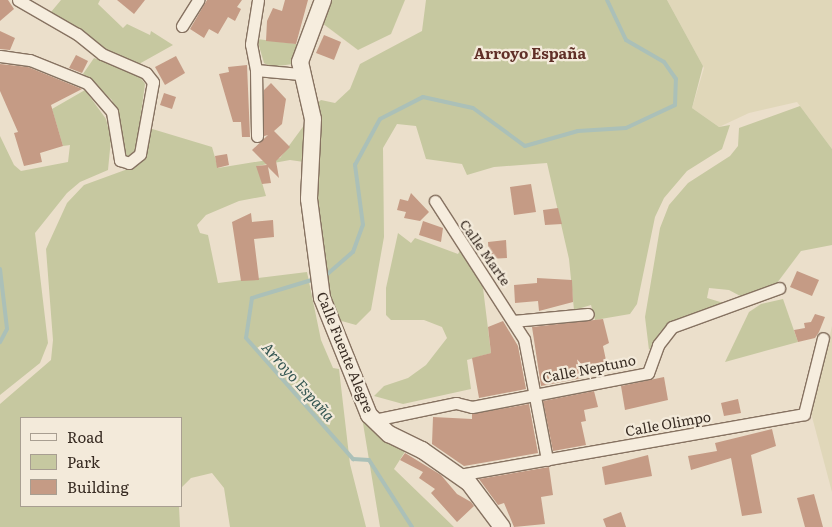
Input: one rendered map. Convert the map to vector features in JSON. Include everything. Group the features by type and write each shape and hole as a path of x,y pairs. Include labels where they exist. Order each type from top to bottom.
{"street":[{"path":"0,56 30,60 87,83 112,112 120,160 129,163 140,154 153,82 146,73 102,54 77,34 18,0"},
{"path":"182,26 198,0"},
{"path":"257,136 256,70 251,44 258,0"},
{"name":"Calle Fuente Alegre","path":"324,0 300,62 300,74 313,119 309,199 322,298 374,420 389,434 459,475 502,527"},
{"path":"256,70 300,74"},
{"name":"Calle Marte","path":"435,201 524,339 537,393 547,460"},
{"name":"Calle Neptuno","path":"374,420 456,403 472,407 648,373 658,345 672,327 779,288"},
{"path":"513,320 588,314"},
{"name":"Calle Olimpo","path":"459,475 804,414 823,338"}],"shaded area":[{"path":"667,0 832,0 832,149 797,102 749,113 719,127 692,108 704,68"},
{"path":"832,326 832,492 811,413"}],"green space":[{"path":"61,0 100,0 98,4 123,28 127,24 150,35 151,31 173,45 139,64 124,58 101,48 51,12"},
{"path":"332,0 405,0 391,34 358,50 322,23"},
{"path":"426,0 667,0 703,66 692,108 719,127 730,125 722,149 687,171 664,198 655,217 637,304 630,314 595,320 591,305 574,310 569,259 547,163 494,167 467,175 462,164 426,159 416,126 397,124 383,148 384,237 371,310 356,325 338,320 330,300 316,214 315,105 321,100 335,103 350,89 360,64 422,31"},
{"path":"257,39 297,44 293,64 271,67 264,63"},
{"path":"94,58 138,74 145,84 136,150 127,157 112,100 83,74"},
{"path":"85,90 106,119 111,139 108,170 80,182 67,193 35,233 48,343 40,363 0,395 0,136 14,165 21,171 68,162 70,145 63,146 52,109"},
{"path":"800,106 832,149 832,245 801,251 777,283 744,298 729,290 709,288 707,298 727,304 674,321 660,332 649,350 645,317 660,228 669,205 688,183 730,156 738,146 739,128"},
{"path":"305,124 304,162 290,160 257,166 266,196 239,201 206,215 197,225 200,233 208,235 218,283 307,272 321,340 333,368 339,369 350,464 366,527 230,527 224,488 212,473 191,478 182,487 182,417 20,417 20,507 179,507 180,527 0,527 0,404 51,360 53,340 46,249 67,203 84,185 136,166 142,158 149,128 212,147 218,168 280,158"},
{"path":"398,233 411,243 415,238 458,254 462,247 488,285 483,288 491,353 467,360 471,389 403,404 374,396 384,386 408,378 426,365 447,338 442,327 424,320 391,320 386,315 386,288"},
{"path":"783,299 798,342 725,362 749,312 761,304"},
{"path":"361,411 406,450 394,469 454,527 380,527"}],"building":[{"path":"0,0 8,0 14,9 0,21"},
{"path":"117,0 145,0 134,14"},
{"path":"207,0 242,0 237,7 241,9 235,21 228,17 218,34 209,29 204,38 190,29"},
{"path":"285,0 308,0 296,44 266,41 267,21 273,8 282,11"},
{"path":"0,31 15,38 10,50 0,49"},
{"path":"324,35 341,42 334,60 316,53"},
{"path":"76,55 88,61 82,73 69,68"},
{"path":"176,56 185,73 165,85 155,67"},
{"path":"0,64 28,67 82,89 51,105 63,146 40,153 42,162 24,166 14,133 18,132 0,91"},
{"path":"247,65 250,137 242,137 241,122 233,122 219,74 229,72 228,67"},
{"path":"271,83 286,99 282,124 274,131 290,147 276,161 279,178 268,167 271,183 262,184 256,166 267,165 252,150 268,135 264,136 264,90"},
{"path":"164,93 176,97 172,109 160,105"},
{"path":"227,154 229,165 217,168 215,156"},
{"path":"531,184 536,212 514,215 510,187"},
{"path":"411,193 429,212 420,221 404,218 406,212 397,210 400,199 408,201"},
{"path":"558,208 562,224 545,225 543,210"},
{"path":"251,213 252,222 273,220 274,237 254,239 259,280 241,281 232,222"},
{"path":"423,221 443,228 441,242 419,235"},
{"path":"506,240 507,258 489,259 488,242"},
{"path":"797,271 819,280 812,296 790,287"},
{"path":"537,278 572,280 573,302 539,311 538,301 515,303 514,285 537,283"},
{"path":"815,314 825,317 819,332 815,338 798,342 794,330 805,328 804,323 811,322"},
{"path":"603,319 609,343 603,346 607,365 581,370 582,378 541,386 532,327"},
{"path":"503,321 518,346 526,389 479,398 472,358 491,353 488,327"},
{"path":"664,377 668,400 625,410 621,386"},
{"path":"594,391 598,407 584,410 586,421 581,422 586,445 553,451 543,401"},
{"path":"738,399 741,413 724,416 721,403"},
{"path":"529,404 538,453 464,466 432,444 433,417 472,419 472,414"},
{"path":"772,429 776,446 751,455 762,513 742,516 731,458 691,470 688,456 717,451 715,443"},
{"path":"405,453 441,475 457,494 471,502 474,506 457,522 431,493 435,489 419,478 423,472 400,460"},
{"path":"648,455 652,476 605,485 602,467"},
{"path":"549,467 553,495 541,497 545,524 514,527 504,503 498,505 479,479"},
{"path":"814,494 823,527 805,527 797,498"},
{"path":"621,512 626,527 606,527 603,519"}],"waterway":[{"name":"Arroyo España","path":"324,277 353,252 363,225 355,165 380,119 423,97 473,108 525,146 578,131 626,128 675,105 676,79 664,62 626,40 607,0"},
{"path":"0,269 7,329 0,342"},
{"name":"Arroyo España","path":"315,279 252,298 246,338 353,459 369,460 412,527"}],"district":[{"name":"Arroyo España","path":"530,53"}]}
